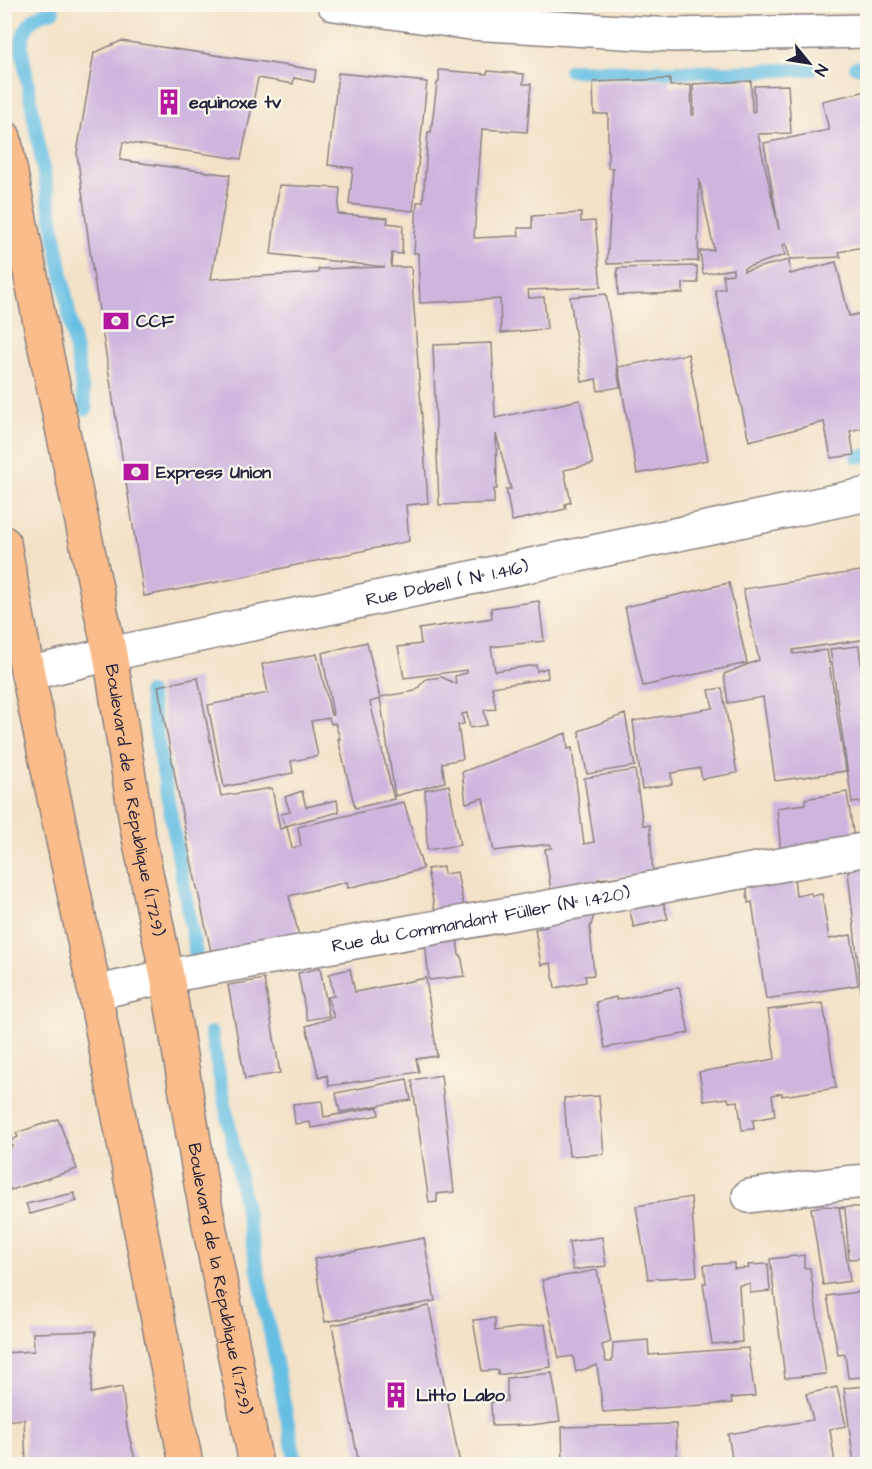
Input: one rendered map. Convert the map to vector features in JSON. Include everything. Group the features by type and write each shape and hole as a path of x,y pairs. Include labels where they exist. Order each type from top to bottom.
{"main road":[{"name":"Boulevard de la République (1.729)","path":"4,137 42,333 110,654 137,828 167,976 201,1184 256,1464"},
{"path":"4,543 28,674 94,993 186,1464"}],"street":[{"path":"334,4 470,23 673,34 867,31"},
{"name":"Rue Dobell ( N° 1.416)","path":"28,674 110,654 867,494"},
{"name":"Rue du Commandant Füller (N° 1.420)","path":"94,993 167,976 867,849"},
{"path":"749,1196 867,1182"}],"building":[{"path":"121,41 316,70 314,82 294,78 293,84 258,78 241,159 123,142 120,160 230,175 211,279 318,273 318,269 385,267 271,254 279,185 340,188 338,214 388,218 387,223 403,225 402,254 392,253 391,267 411,267 428,503 406,505 409,541 144,596 92,266 77,153 94,53"},
{"path":"439,70 524,74 523,84 531,84 527,132 482,129 474,238 519,236 518,228 532,228 532,216 581,213 581,222 595,221 601,287 528,290 529,298 544,297 547,329 501,333 500,299 420,303 418,253 414,253 417,202 423,202 428,132 431,132"},
{"path":"338,73 427,82 413,211 349,204 353,168 328,165"},
{"path":"670,79 670,86 691,85 692,115 694,115 693,84 751,81 752,112 755,111 754,86 788,85 791,133 758,134 779,230 764,143 829,130 822,101 867,91 867,246 839,252 841,257 790,259 786,244 783,245 785,255 744,268 744,271 789,260 790,274 836,262 849,316 867,312 867,427 850,431 854,455 831,458 824,422 749,441 715,290 725,288 723,275 733,274 733,269 703,274 700,251 714,250 699,179 698,261 607,264 613,168 608,168 608,114 594,114 593,82"},
{"path":"697,266 698,283 683,283 683,293 618,295 617,268"},
{"path":"606,294 620,387 598,391 596,379 582,382 570,297"},
{"path":"492,343 495,418 580,400 593,464 564,470 571,502 565,504 566,509 512,521 506,489 511,489 496,434 497,489 494,489 494,503 439,505 433,345"},
{"path":"688,354 708,460 637,474 618,367"},
{"path":"867,570 867,639 793,650 793,654 827,650 846,771 775,781 763,697 728,703 724,674 759,660 743,589"},
{"path":"729,583 747,663 643,686 625,607"},
{"path":"539,601 544,641 491,647 495,671 536,665 537,671 547,668 548,678 492,687 496,709 484,710 487,725 470,728 467,713 462,714 464,724 458,725 463,759 442,763 445,782 395,796 380,697 415,691 426,679 442,677 456,684 455,676 467,673 467,670 404,678 398,647 421,644 419,629 492,618 491,608"},
{"path":"367,642 380,699 370,702 394,799 355,808 338,739 340,739 335,723 331,724 329,718 311,721 318,756 291,761 293,773 224,787 208,705 268,693 262,664 317,654 331,715 333,715 322,653"},
{"path":"859,646 864,691 867,690 867,801 852,803 830,649"},
{"path":"198,678 221,796 272,788 280,829 287,827 292,848 301,846 298,827 404,802 423,869 348,888 347,882 289,896 300,940 212,956 189,851 158,686"},
{"path":"722,688 737,773 702,779 700,768 671,773 672,784 642,789 633,721 713,708 709,690"},
{"path":"625,714 635,766 587,774 579,731"},
{"path":"566,733 568,749 572,748 584,844 594,842 584,778 635,770 643,825 650,825 653,874 598,879 599,892 552,898 545,849 552,848 550,844 494,851 483,798 466,803 462,772"},
{"path":"449,785 460,845 427,850 425,790"},
{"path":"302,791 306,807 337,800 339,812 285,826 281,814 290,812 285,797"},
{"path":"847,792 854,839 781,855 777,808 805,804 805,799"},
{"path":"867,849 867,1000 862,1001 846,853"},
{"path":"793,866 796,896 811,893 812,896 822,894 829,939 851,935 858,985 766,999 752,902 748,903 746,877"},
{"path":"443,867 444,874 457,872 466,918 437,923 427,869"},
{"path":"661,894 668,919 634,927 627,902"},
{"path":"596,909 590,928 594,975 585,976 586,982 555,988 551,963 541,965 535,929 547,927 545,921"},
{"path":"456,928 459,955 461,955 465,976 429,980 424,932"},
{"path":"320,968 329,1016 307,1020 298,973"},
{"path":"350,969 355,992 426,978 437,1056 416,1059 419,1072 329,1086 327,1075 319,1078 306,1026 334,1017 327,997 334,996 329,974"},
{"path":"264,979 280,1073 245,1079 228,985"},
{"path":"679,987 689,1033 605,1048 596,1002"},
{"path":"823,1003 836,1088 782,1096 782,1093 772,1095 775,1116 753,1120 754,1129 742,1130 738,1101 729,1102 728,1098 704,1101 699,1072 775,1059 768,1010"},
{"path":"867,1006 867,1043 866,1043 861,1007"},
{"path":"441,1075 454,1192 437,1194 437,1202 429,1203 412,1080"},
{"path":"407,1079 411,1100 340,1112 336,1093"},
{"path":"599,1096 604,1154 569,1156 564,1098"},
{"path":"322,1101 324,1117 378,1107 379,1115 311,1128 310,1122 295,1124 293,1104"},
{"path":"58,1119 77,1169 11,1190 4,1175 4,1150 12,1146 10,1141 18,1137 16,1133"},
{"path":"74,1193 77,1201 30,1214 26,1204"},
{"path":"691,1197 697,1276 648,1279 636,1206"},
{"path":"839,1207 850,1281 823,1285 811,1208"},
{"path":"839,1207 867,1207 867,1258 849,1259 845,1209"},
{"path":"602,1237 606,1266 573,1270 569,1242"},
{"path":"424,1238 435,1301 325,1322 314,1259"},
{"path":"804,1255 804,1268 810,1268 826,1374 785,1378 770,1259"},
{"path":"734,1263 734,1269 749,1268 748,1265 768,1264 770,1291 750,1293 750,1284 739,1285 742,1342 712,1344 703,1283 706,1283 704,1265"},
{"path":"597,1270 611,1342 602,1345 606,1362 612,1362 613,1343 648,1340 649,1355 748,1348 755,1396 731,1398 732,1403 603,1412 597,1365 576,1372 573,1356 559,1358 542,1280"},
{"path":"867,1291 867,1464 854,1464 844,1388 866,1386 864,1377 848,1378 845,1354 838,1355 827,1296"},
{"name":"Litto Labo","path":"429,1306 460,1464 359,1464 332,1325"},
{"path":"495,1318 495,1331 545,1324 551,1367 498,1375 498,1370 482,1371 473,1320"},
{"path":"96,1331 91,1393 122,1387 127,1427 136,1464 26,1464 24,1419 4,1421 4,1353 34,1351 33,1333"},
{"path":"552,1373 560,1421 531,1425 492,1426 491,1402 507,1401 507,1378"},
{"path":"837,1387 846,1426 830,1429 835,1464 733,1464 728,1434 813,1420 806,1394"},
{"path":"676,1424 677,1464 563,1464 562,1427"}],"waterway":[{"path":"53,11 33,20 25,30 22,51 86,409"},
{"path":"856,67 868,67"},
{"path":"570,70 728,72 812,69"},
{"path":"857,457 868,455"},
{"path":"149,693 196,955"},
{"path":"211,1033 296,1464"}],"place":[{"name":"equinoxe tv","path":"169,102"},
{"name":"CCF","path":"116,321"},
{"name":"Express Union","path":"136,472"},
{"name":"Litto Labo","path":"396,1395"}]}
